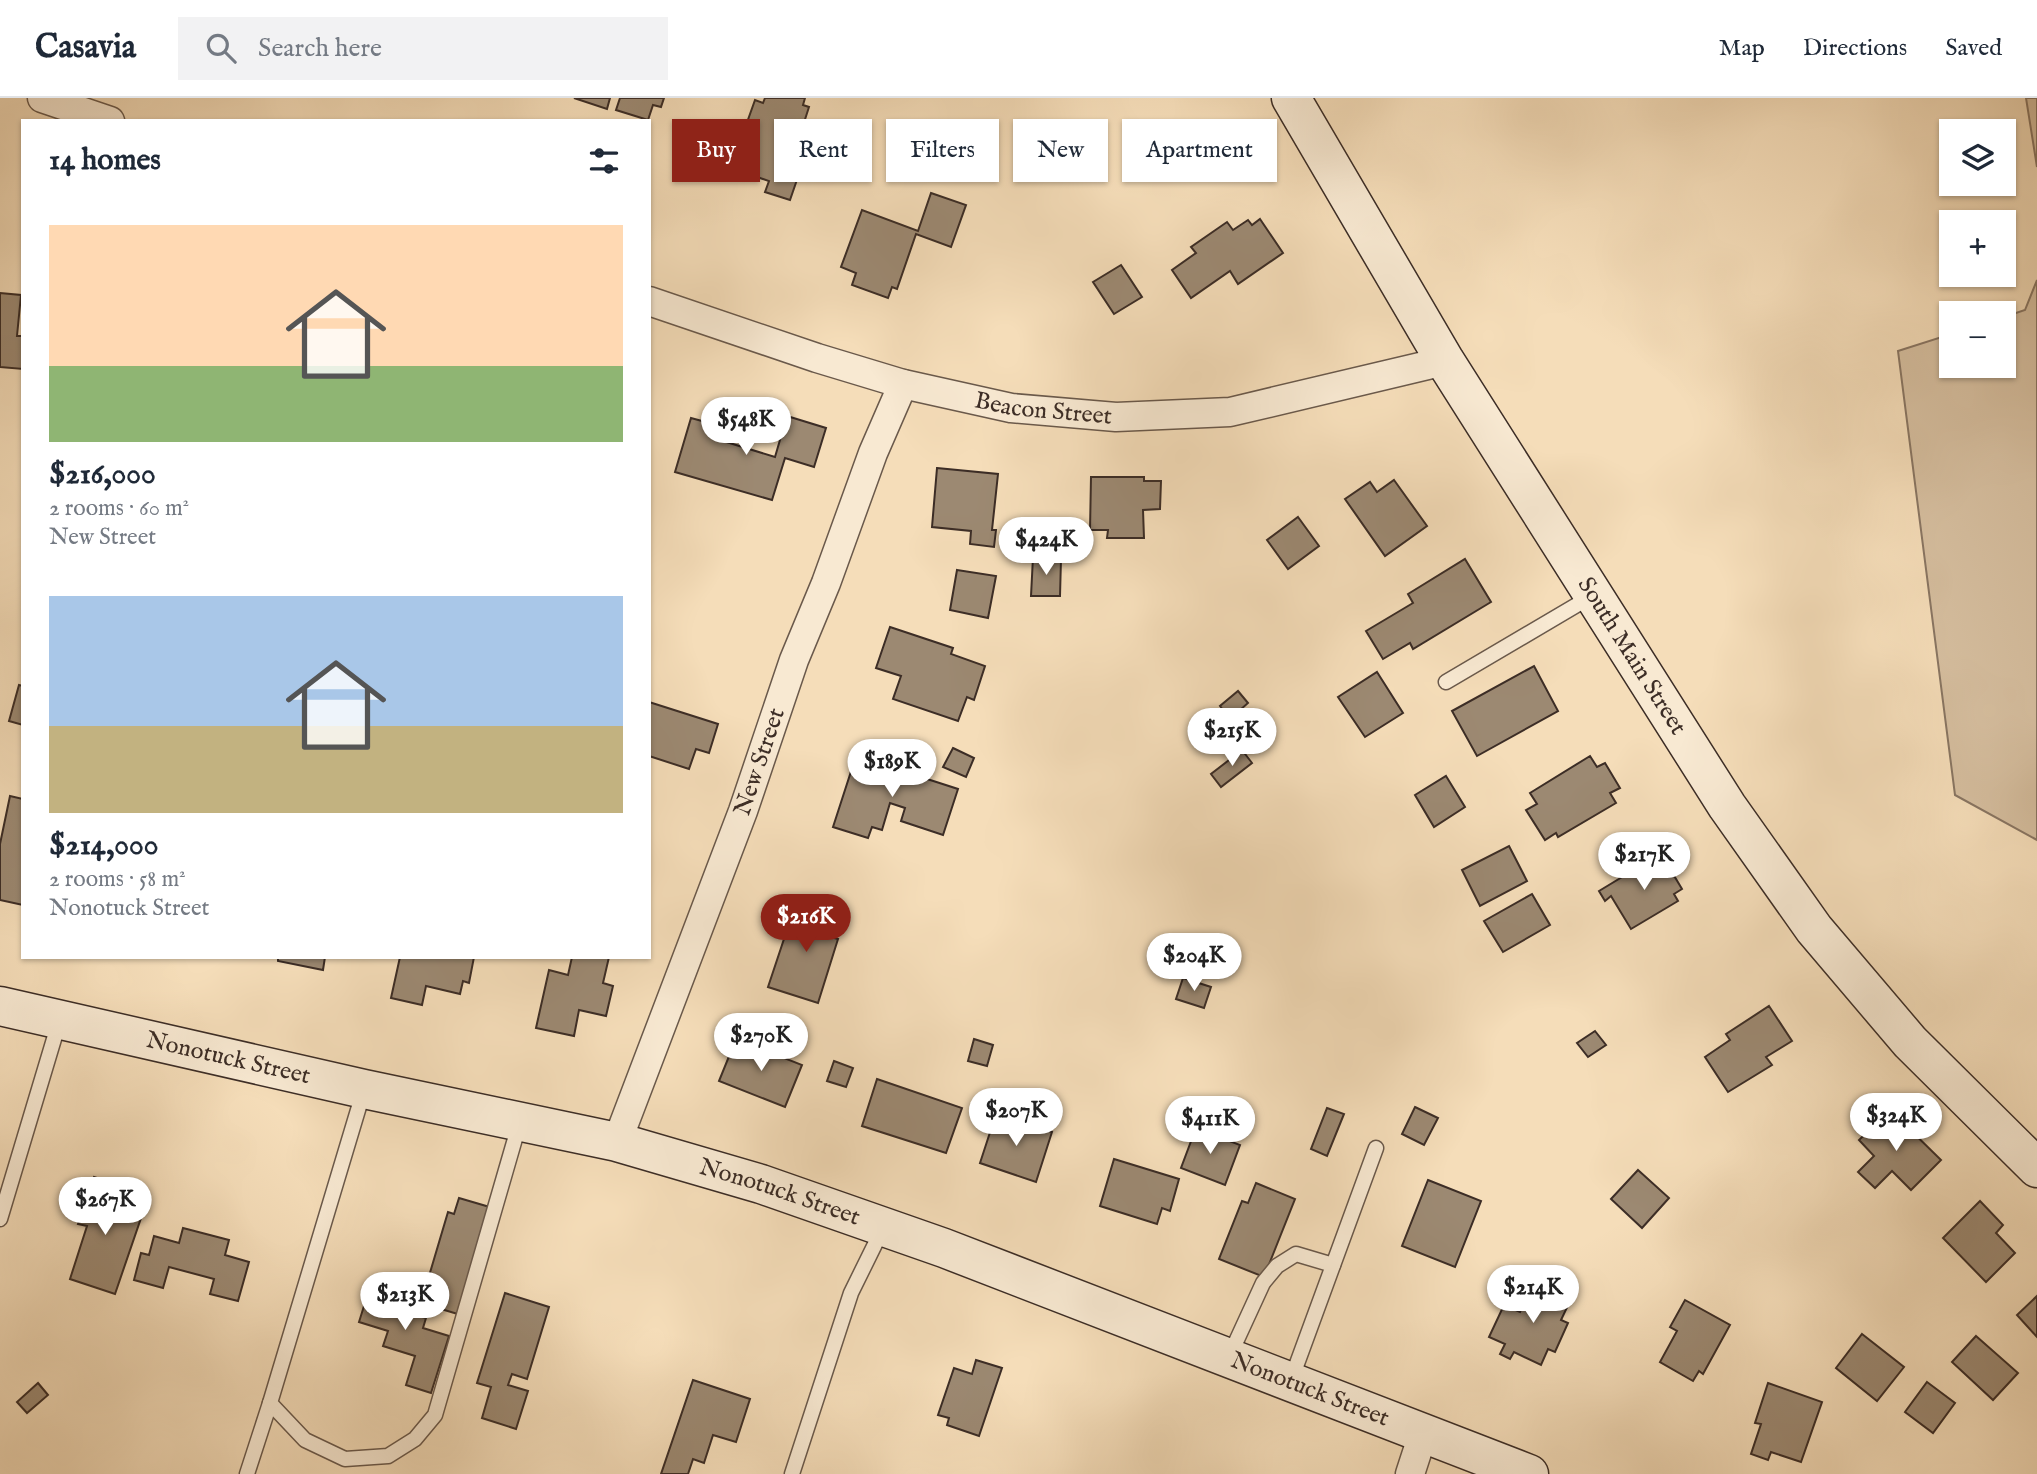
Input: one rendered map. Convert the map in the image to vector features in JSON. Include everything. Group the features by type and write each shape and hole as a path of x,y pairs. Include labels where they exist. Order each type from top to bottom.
{"main road":[{"name":"South Main Street","path":"1291,98 1445,361 1727,806 1814,929 1910,1042 2037,1168"},
{"name":"Nonotuck Street","path":"0,1006 364,1089 617,1142 761,1184 944,1248 1529,1474"}],"street":[{"path":"42,98 104,119"},
{"name":"Beacon Street","path":"651,302 903,384 1011,408 1116,417 1230,412 1445,361"},
{"name":"New Street","path":"617,1142 743,811 794,660 826,583 873,453 903,384"},
{"path":"1410,1474 1423,1434"}],"lane":[{"path":"1446,682 1594,595"},
{"path":"0,1219 60,1019"},
{"path":"247,1474 364,1089"},
{"path":"270,1403 306,1440 345,1459 388,1456 415,1439 435,1415 520,1120"},
{"path":"1290,1381 1376,1148"},
{"path":"792,1474 850,1293 883,1227"},
{"path":"1229,1358 1263,1283 1277,1266 1296,1254 1333,1265"}],"shaded area":[{"path":"2026,98 2037,98 2037,167"},
{"path":"2037,280 2037,840 1955,795 1898,351 1939,338 1939,378 2016,378 2016,313 2025,310"}],"building":[{"path":"574,98 610,98 607,109"},
{"path":"620,98 664,98 661,107 653,105 648,119 616,110"},
{"path":"765,98 805,98 803,105 809,107 805,119 774,119 774,182 796,182 790,200 765,192 769,181 760,178 760,119 748,119 755,100 763,103"},
{"path":"931,193 966,205 951,247 916,234 897,289 892,287 888,298 852,285 856,273 841,267 862,210 918,231"},
{"path":"1260,219 1283,253 1238,284 1230,271 1191,298 1172,270 1196,253 1191,247 1227,222 1233,230 1248,220 1252,225"},
{"path":"1121,265 1142,297 1114,314 1093,282"},
{"path":"0,293 21,295 17,336 21,336 21,369 0,367"},
{"path":"787,416 826,428 814,467 785,458 772,500 675,472 691,418 724,427 720,440 775,457"},
{"path":"937,468 998,474 992,530 996,530 994,547 970,544 971,531 932,527"},
{"path":"1091,477 1144,477 1144,481 1161,481 1160,509 1143,510 1144,538 1107,538 1108,530 1090,530"},
{"path":"1394,480 1427,526 1385,556 1345,499 1370,482 1377,492"},
{"path":"1298,517 1319,546 1288,569 1267,540"},
{"path":"1033,557 1061,559 1060,596 1031,596"},
{"path":"1465,559 1491,602 1413,649 1410,643 1383,659 1366,631 1413,603 1408,594"},
{"path":"957,570 996,576 988,618 950,610"},
{"path":"890,627 953,648 951,654 985,666 974,700 967,697 958,721 893,699 901,676 876,668"},
{"path":"1534,666 1558,711 1477,756 1452,711"},
{"path":"1377,672 1403,713 1365,737 1338,697"},
{"path":"19,685 21,686 21,724 9,721"},
{"path":"1238,691 1248,703 1230,719 1220,706"},
{"path":"651,703 718,724 709,753 696,749 689,769 651,757"},
{"path":"953,748 974,758 966,777 943,767"},
{"path":"1242,750 1252,763 1221,787 1211,774"},
{"path":"856,756 958,789 943,835 901,821 905,808 890,803 882,830 872,827 868,838 833,827"},
{"path":"1590,756 1597,767 1605,763 1620,788 1610,793 1616,803 1558,837 1556,833 1545,840 1526,810 1537,804 1530,793"},
{"path":"1446,776 1465,807 1434,827 1415,795"},
{"path":"10,796 21,799 21,905 0,900 0,844"},
{"path":"1509,846 1527,881 1480,906 1462,870"},
{"path":"1652,859 1655,865 1664,859 1682,889 1674,894 1678,901 1631,929 1611,896 1605,901 1599,891"},
{"path":"1532,894 1550,925 1503,952 1484,921"},
{"path":"801,901 835,912 827,936 838,939 818,1003 768,987 787,930 791,931"},
{"path":"278,959 325,959 323,970"},
{"path":"400,959 474,959 469,983 463,981 460,994 426,986 422,1005 391,998"},
{"path":"572,959 609,959 603,983 613,986 606,1016 579,1010 574,1036 536,1028 549,970 568,975"},
{"path":"1183,978 1211,987 1204,1008 1176,999"},
{"path":"1769,1006 1792,1041 1766,1057 1772,1065 1728,1092 1705,1057 1730,1040 1726,1034"},
{"path":"1595,1031 1606,1045 1588,1057 1577,1043"},
{"path":"736,1039 802,1065 785,1107 719,1081"},
{"path":"974,1039 993,1045 987,1066 968,1061"},
{"path":"834,1061 853,1068 846,1087 827,1081"},
{"path":"877,1079 962,1108 946,1153 862,1126"},
{"path":"1415,1107 1438,1118 1424,1145 1402,1134"},
{"path":"1327,1108 1344,1114 1327,1156 1311,1149"},
{"path":"1890,1110 1941,1160 1911,1190 1892,1171 1875,1188 1858,1172 1874,1156 1859,1140"},
{"path":"996,1114 1052,1132 1036,1182 980,1163"},
{"path":"1196,1128 1240,1145 1225,1185 1181,1168"},
{"path":"1114,1159 1179,1179 1170,1211 1162,1208 1157,1224 1100,1206"},
{"path":"1638,1170 1669,1198 1642,1228 1611,1199"},
{"path":"94,1177 132,1190 124,1212 141,1218 115,1294 70,1279 87,1226 78,1224"},
{"path":"1428,1180 1481,1201 1455,1267 1402,1246"},
{"path":"1256,1183 1295,1199 1264,1277 1219,1259 1242,1201 1248,1203"},
{"path":"459,1198 493,1208 461,1315 421,1303 448,1212 454,1214"},
{"path":"1980,1201 2003,1225 1996,1233 2015,1253 1986,1282 1943,1238"},
{"path":"183,1228 229,1240 225,1255 249,1262 238,1301 210,1294 214,1279 169,1267 163,1288 134,1280 141,1253 149,1255 154,1236 179,1243"},
{"path":"373,1277 411,1289 403,1312 426,1318 423,1328 449,1336 431,1393 406,1385 415,1356 383,1346 388,1331 359,1322"},
{"path":"1534,1282 1571,1299 1561,1320 1568,1323 1555,1352 1548,1349 1541,1365 1514,1352 1510,1359 1500,1354 1505,1344 1489,1337 1504,1305 1520,1312"},
{"path":"505,1293 549,1307 527,1379 512,1374 508,1385 528,1391 516,1429 482,1418 491,1387 477,1383"},
{"path":"2037,1296 2037,1337 2017,1315"},
{"path":"1685,1300 1730,1325 1703,1374 1699,1371 1693,1381 1660,1362 1677,1331 1670,1327"},
{"path":"1862,1334 1904,1367 1877,1401 1836,1368"},
{"path":"1976,1336 2018,1373 1993,1400 1952,1362"},
{"path":"976,1360 1002,1368 979,1436 947,1425 949,1418 938,1415 954,1368 972,1374"},
{"path":"693,1380 750,1399 736,1442 713,1435 704,1463 693,1459 688,1474 661,1474"},
{"path":"1927,1382 1955,1403 1933,1433 1905,1412"},
{"path":"38,1383 48,1395 27,1413 17,1402"},
{"path":"1768,1383 1822,1402 1801,1462 1771,1452 1768,1460 1751,1454 1761,1424 1755,1423"}]}
